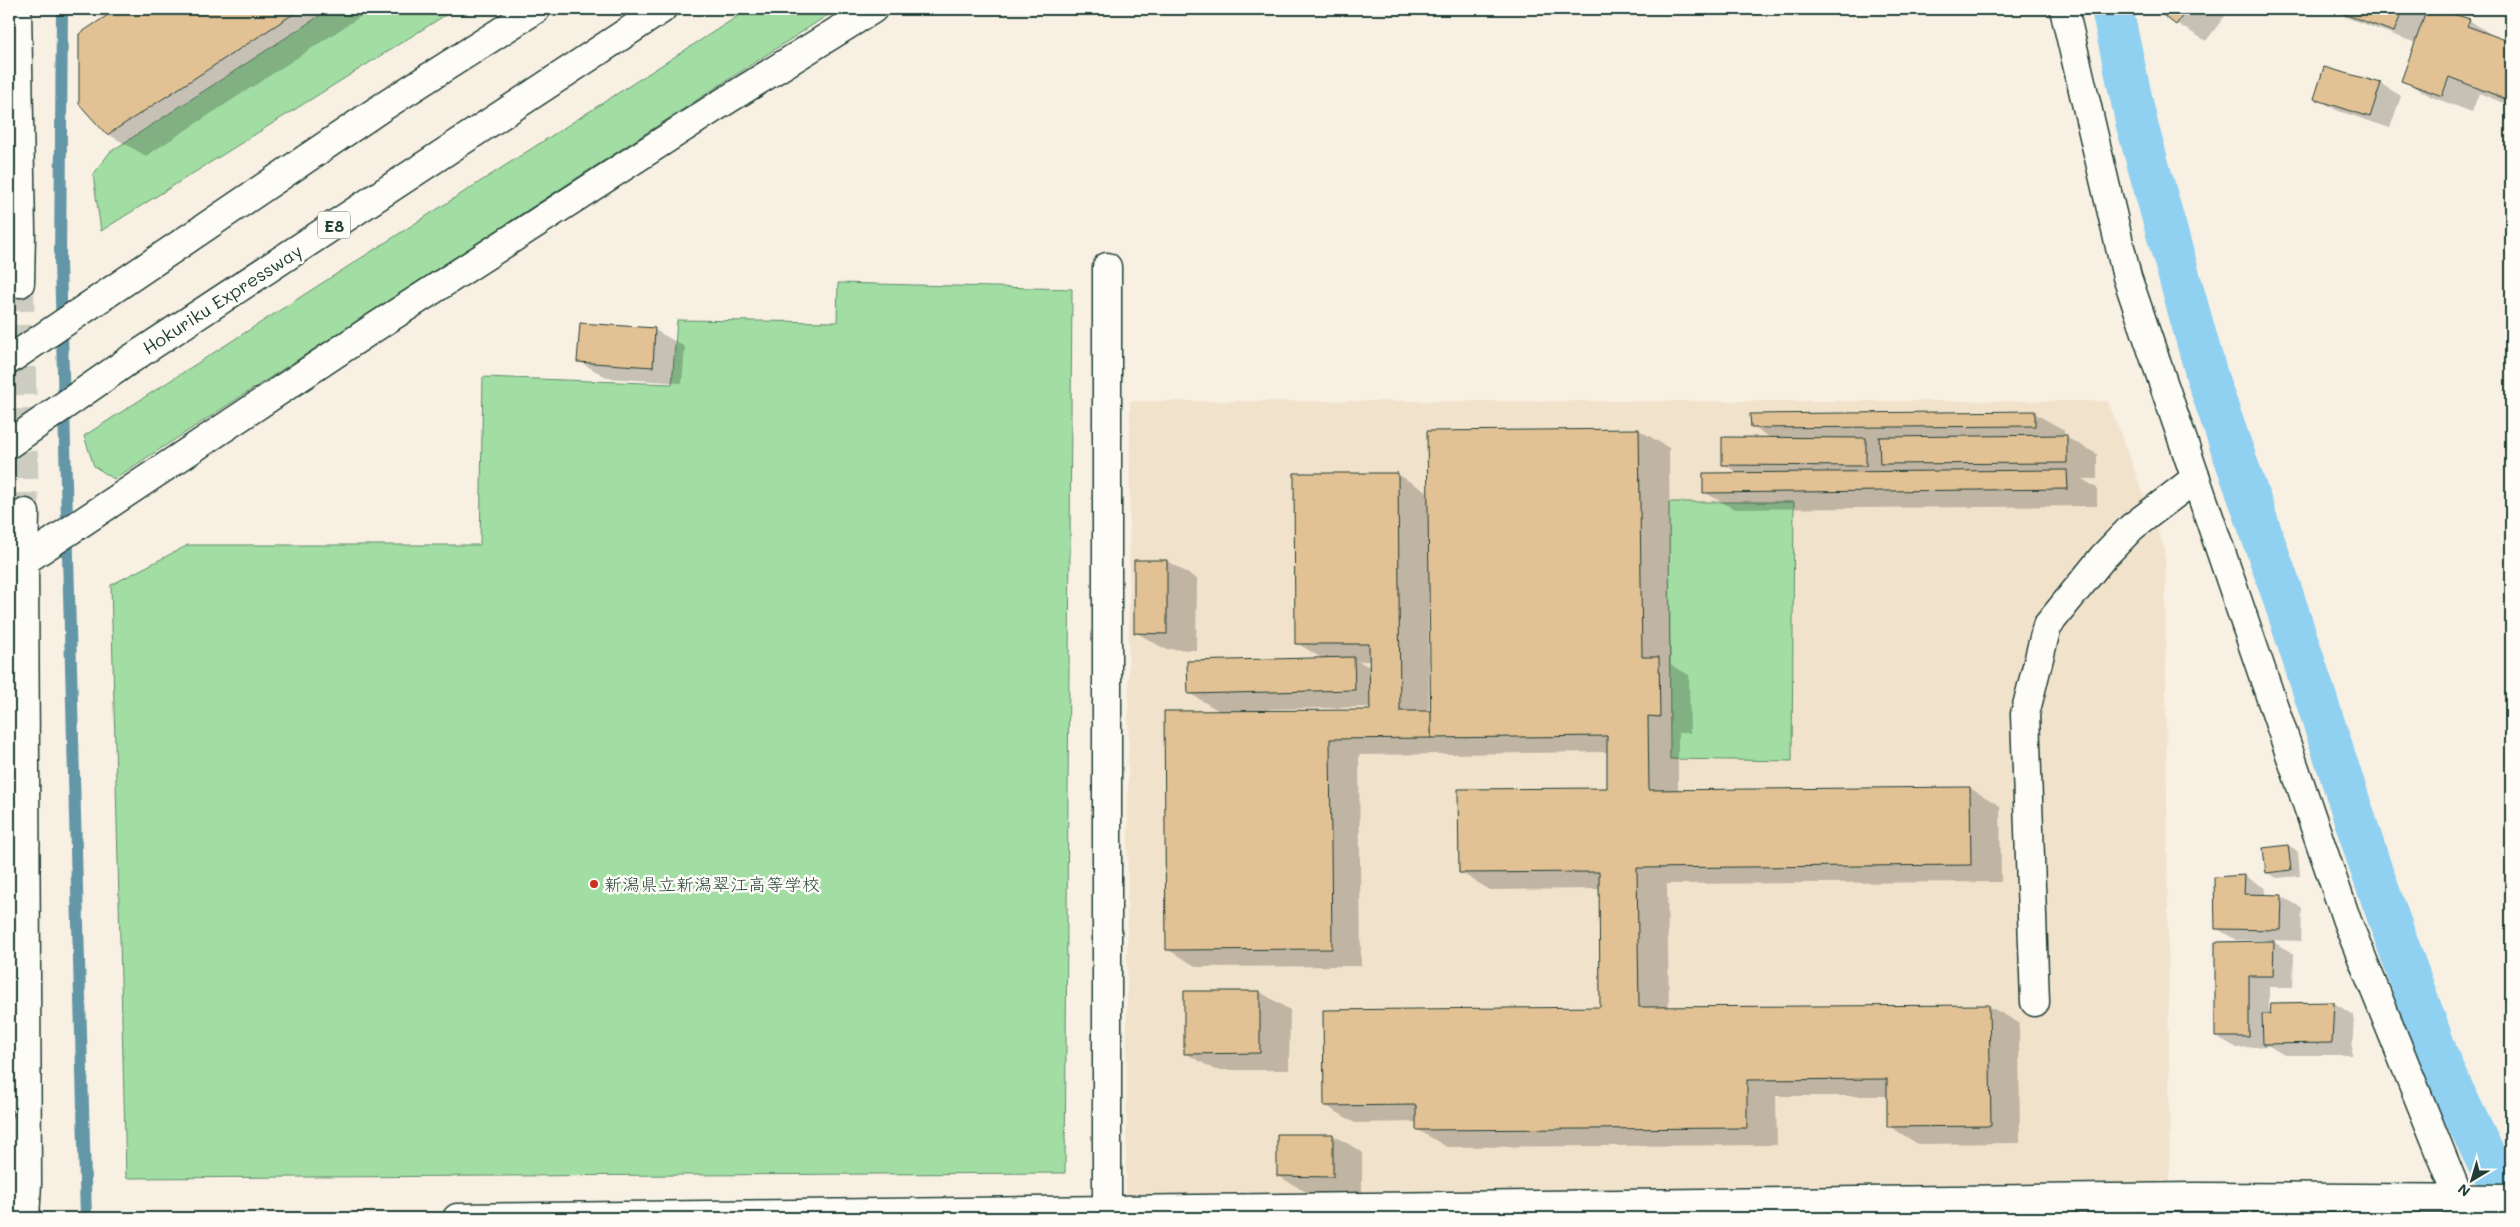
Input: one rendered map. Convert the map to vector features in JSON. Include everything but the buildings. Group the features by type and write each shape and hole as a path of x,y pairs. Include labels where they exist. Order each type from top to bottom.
{"main road":[{"path":"17,9 21,232 20,283"},
{"path":"9,360 381,108 536,9"},
{"name":"Hokuriku Expressway","path":"9,444 128,361 662,9"},
{"path":"16,565 391,317 714,108 873,9"},
{"path":"2064,9 2127,277 2347,921 2466,1208"},
{"path":"1107,267 1107,1210"},
{"path":"2035,1002 2026,714 2047,626 2103,557 2132,527 2196,478"},
{"path":"25,513 16,565 27,1173 25,1218"},
{"path":"457,1218 1107,1210 2466,1208 2511,1199"}],"shaded area":[{"path":"1130,401 2108,401 2165,550 2170,1182 1126,1195"}],"green space":[{"path":"330,9 455,9 101,231 93,175 110,152"},
{"path":"749,9 837,9 114,479 94,466 84,436"},
{"name":"新潟県立新潟翠江高等学校","path":"838,283 1072,289 1065,1173 126,1178 111,585 188,545 480,545 483,377 672,384 677,320 837,322"},
{"path":"1669,502 1794,502 1792,761 1670,759"}],"waterway":[{"path":"62,9 60,262 86,1218"},
{"path":"2112,9 2137,125 2208,380 2282,593 2370,866 2442,1068 2487,1161 2511,1200"}],"tunnel":[{"path":"20,283 25,513"}],"place":[{"name":"新潟県立新潟翠江高等学校","path":"594,884"}]}
